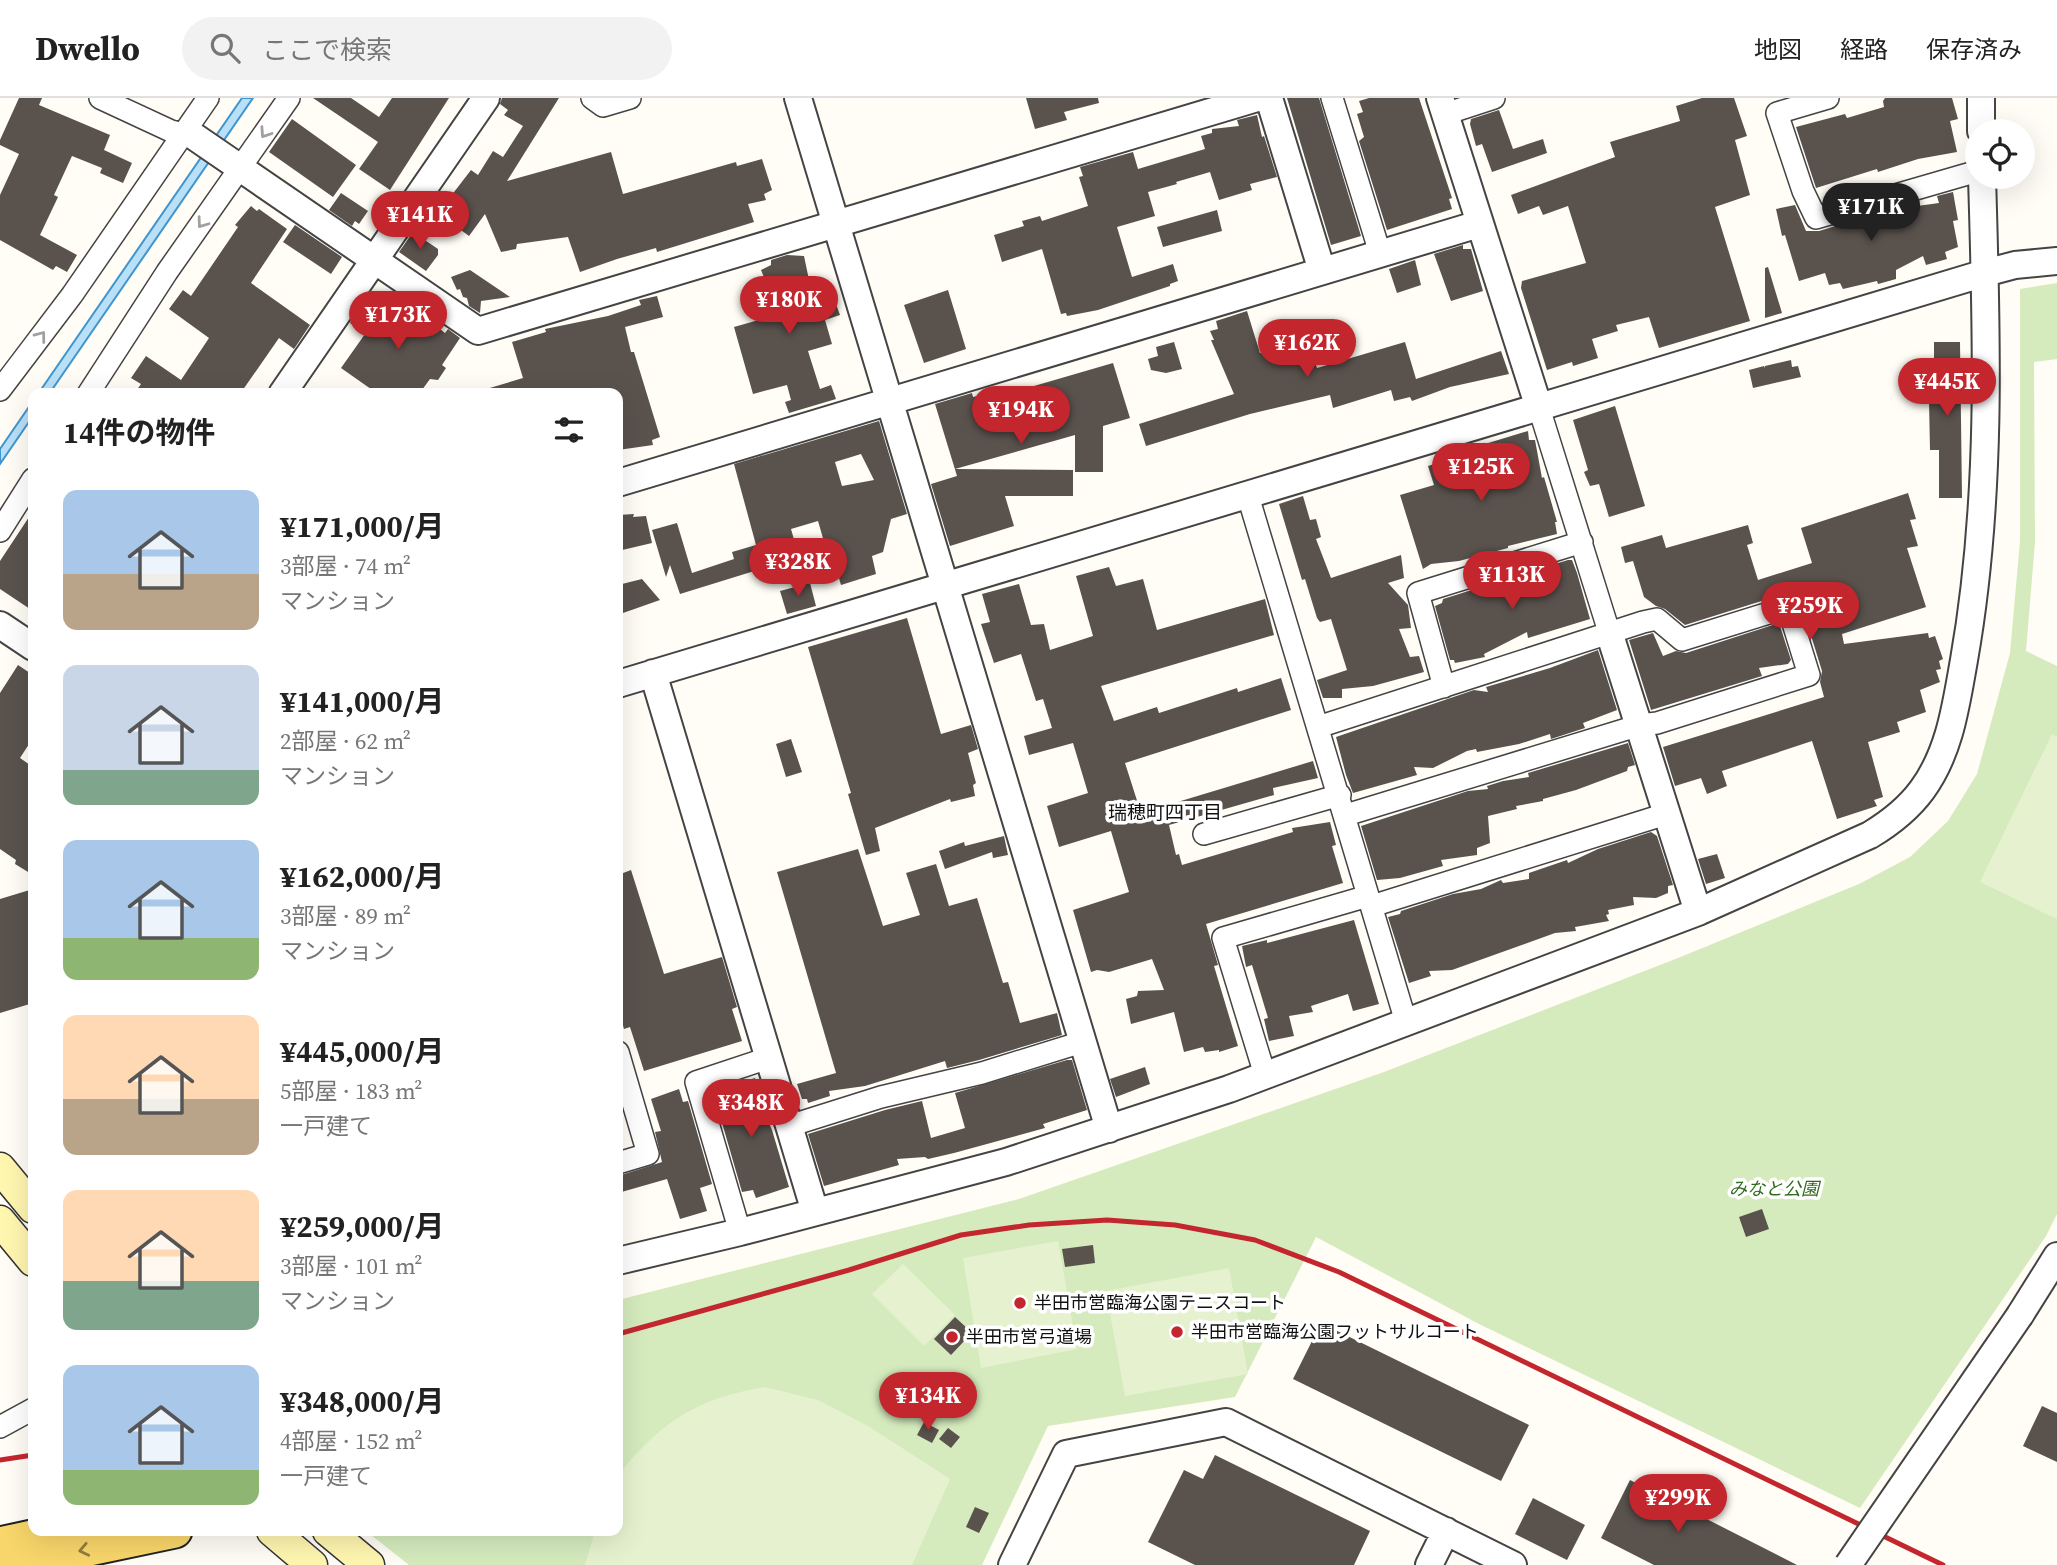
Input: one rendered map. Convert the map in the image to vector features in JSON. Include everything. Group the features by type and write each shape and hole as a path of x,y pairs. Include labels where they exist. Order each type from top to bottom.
{"main road":[{"path":"0,1168 28,1202"},
{"path":"0,1221 28,1255"},
{"path":"0,1544 36,1536"},
{"path":"13,1565 151,1536"},
{"path":"278,1536 313,1565"},
{"path":"334,1536 369,1565"}],"street":[{"path":"100,98 189,136 235,164 478,331 1256,98"},
{"path":"0,390 189,136 208,98"},
{"path":"92,388 235,164 289,98"},
{"path":"286,388 486,98"},
{"path":"592,98 603,106 630,98"},
{"path":"798,98 1109,1129"},
{"path":"1269,98 1322,271"},
{"path":"1332,98 1380,253"},
{"path":"1494,98 1443,106 1698,912"},
{"path":"1828,98 1777,113 1803,191 1816,218 1965,175"},
{"path":"1981,98 1981,119"},
{"path":"623,1260 1006,1162 1229,1089 1698,912 1890,823 1923,790 1952,727 1972,615 1982,516 1985,440 1982,189"},
{"path":"623,481 1479,224"},
{"path":"623,682 1985,273 2015,265 2057,261"},
{"path":"0,531 28,487"},
{"path":"1248,495 1406,1022"},
{"path":"1444,687 1418,593 1582,542"},
{"path":"1204,834 1343,805 1640,725 1657,723 1809,675 1788,607 1682,640 1657,620 1626,627 1610,635 1318,727"},
{"path":"0,625 28,644"},
{"path":"653,673 815,1212"},
{"path":"1265,1075 1223,938 1370,901 1667,814"},
{"path":"789,1126 881,1097 982,1073 1082,1042"},
{"path":"740,1232 696,1082 768,1058"},
{"path":"623,1071 648,1154 623,1162"},
{"path":"1848,1565 2021,1314 2057,1256"},
{"path":"0,1427 28,1412"},
{"path":"1012,1565 1066,1454 1227,1422 1513,1565"},
{"path":"1429,1565 1446,1531"}],"green space":[{"name":"みなと公園","path":"2057,283 2057,359 2034,362 2035,542 2026,651 2057,666 2057,1214 2046,1236 1860,1508 1479,1324 1316,1237 1235,1397 1048,1426 982,1565 409,1565 372,1536 623,1536 623,1299 1019,1199 1384,1072 1678,958 1859,884 1910,857 1948,821 1977,774 2010,653 2020,541 2020,289"},
{"path":"2052,734 2057,737 2057,919 1980,882"},
{"name":"半田市営臨海公園テニスコート","path":"1058,1241 1077,1349 981,1368 963,1258"},
{"path":"903,1264 955,1315 924,1346 872,1294"},
{"name":"半田市営臨海公園フットサルコート","path":"1229,1268 1248,1374 1125,1396 1106,1291"},
{"path":"765,1387 818,1400 868,1426 950,1479 912,1565 585,1565 594,1536 623,1536 623,1471 642,1448 683,1415 713,1400"}],"water":[{"path":"242,98 253,98 53,388 42,388"},
{"path":"28,408 28,423 0,464 0,449"}],"building":[{"path":"19,98 42,98 39,105 110,135 104,150 132,163 123,183 100,173 102,168 72,156 54,195 58,197 40,235 77,255 67,272 56,266 53,270 0,240 0,195 19,154 0,145 0,140"},
{"path":"313,98 351,98 379,117 392,98 449,98 390,190 359,169 378,142"},
{"path":"502,98 559,98 507,181 611,152 623,194 736,162 737,166 762,159 772,190 764,194 766,200 748,204 754,222 657,252 656,248 617,259 580,272 568,237 517,244 516,249 501,252 485,214 469,236 434,210 447,193 451,196 471,170 478,175 493,151 503,157 523,126 504,115 508,110 500,104"},
{"path":"1026,98 1098,98 1099,103 1064,112 1067,120 1035,129"},
{"path":"1287,98 1319,98 1361,236 1331,245"},
{"path":"1369,98 1419,98 1452,198 1449,199 1452,209 1387,230 1359,141 1364,137 1357,114 1363,112 1359,101"},
{"path":"1702,98 1734,98 1747,136 1735,140 1750,195 1715,207 1750,321 1659,348 1649,317 1616,325 1618,331 1592,339 1598,358 1547,370 1521,288 1522,281 1586,263 1568,206 1543,215 1539,206 1518,214 1511,195 1615,157 1610,142 1680,121 1676,106"},
{"path":"1885,98 1952,98 1958,119 1950,121 1957,152 1918,159 1878,172 1877,169 1816,188 1796,127 1845,114 1847,118 1884,107"},
{"path":"1499,110 1513,149 1543,139 1547,153 1492,172 1482,144 1476,146 1470,124 1471,119"},
{"path":"1257,115 1277,177 1250,184 1252,190 1219,200 1210,172 1176,182 1177,184 1148,192 1155,216 1117,227 1132,277 1173,264 1178,281 1170,286 1098,310 1067,316 1066,313 1061,314 1042,249 1002,262 994,235 1024,226 1022,221 1040,216 1042,221 1088,206 1079,177 1083,176 1080,167 1133,152 1138,169 1205,149 1201,136 1212,133 1212,129 1239,126 1237,120"},
{"path":"292,119 356,165 333,197 269,152"},
{"path":"1953,192 1958,220 1953,221 1958,247 1945,252 1947,259 1926,265 1923,256 1896,270 1896,279 1878,284 1877,281 1843,289 1840,283 1829,285 1825,273 1799,281 1785,235 1782,236 1776,209 1795,205 1806,231 1819,231 1855,220 1881,223 1879,216 1887,214 1886,211 1909,205 1939,203 1937,196"},
{"path":"341,193 368,211 359,224 355,221 352,226 329,210"},
{"path":"251,206 287,229 251,283 310,325 294,349 279,338 244,388 138,388 141,384 131,378 146,356 181,380 209,338 169,309 183,290 191,296 238,227 235,225"},
{"path":"1217,210 1222,231 1163,247 1157,227"},
{"path":"295,225 342,257 331,274 283,242"},
{"path":"413,232 438,249 438,255 426,271 399,252"},
{"path":"1463,245 1463,249 1471,249 1483,291 1451,301 1434,254"},
{"path":"787,255 804,256 813,299 832,293 840,315 825,320 832,344 808,351 820,389 831,385 836,399 789,413 785,402 791,400 787,385 753,394 734,327 776,315 774,310 777,309 761,270 771,265 771,260"},
{"path":"1415,260 1421,285 1397,293 1389,269"},
{"path":"1768,267 1782,313 1765,318 1765,268"},
{"path":"470,270 510,297 481,301 480,313 469,306 467,298 463,297 460,289 457,290 451,277"},
{"path":"948,290 966,349 924,363 904,305"},
{"path":"657,296 663,317 625,327 660,437 652,440 653,445 623,449 623,388 490,388 523,378 512,342 546,332 545,329 608,316 641,305 639,300"},
{"path":"366,300 391,318 402,303 445,333 448,329 460,338 442,365 446,368 438,380 430,379 423,388 369,388 341,368 365,334 350,323"},
{"path":"1247,311 1260,353 1306,338 1317,368 1405,342 1416,379 1501,351 1509,374 1450,387 1412,401 1410,397 1394,401 1391,390 1333,408 1330,395 1250,414 1146,446 1139,424 1234,394 1211,340 1214,340 1210,331 1218,329 1216,321"},
{"path":"1174,342 1182,369 1166,373 1151,370 1148,359 1158,356 1156,347"},
{"path":"1934,342 1960,342 1962,498 1939,498 1939,450 1930,450 1929,401 1934,401"},
{"path":"1791,360 1792,367 1798,366 1801,377 1753,388 1749,370"},
{"path":"1113,363 1130,418 1103,426 1103,472 1075,472 1075,435 955,469 1073,470 1073,496 1005,496 1014,526 950,546 931,484 957,476 935,404 972,393 973,397 995,392 996,397"},
{"path":"1615,406 1645,506 1609,517 1599,484 1590,486 1584,472 1588,470 1573,420"},
{"path":"879,421 907,514 891,519 883,552 872,556 876,574 841,585 835,565 815,571 811,557 827,552 818,521 791,529 799,557 680,594 670,565 666,577 652,530 677,523 692,573 734,559 732,552 756,545 734,464","holes":["861,454 874,480 842,486 835,462"]},
{"path":"1528,431 1529,440 1535,440 1542,478 1544,477 1557,522 1557,534 1459,561 1431,564 1423,569 1400,495 1434,485 1428,466 1453,458 1452,454"},
{"path":"1908,493 1916,519 1910,520 1918,546 1907,548 1926,607 1842,634 1844,644 1928,633 1929,638 1935,636 1943,659 1939,661 1941,669 1936,670 1940,682 1920,690 1926,712 1897,722 1900,732 1868,742 1883,797 1874,800 1877,806 1837,819 1812,741 1722,771 1727,786 1707,794 1701,778 1675,786 1663,747 1824,697 1820,682 1822,671 1801,603 1796,597 1784,594 1685,625 1644,597 1633,561 1625,563 1621,547 1662,535 1666,548 1748,525 1753,543 1747,545 1758,580 1812,563 1801,528"},
{"path":"1303,496 1310,520 1316,519 1321,537 1316,539 1331,578 1401,555 1404,578 1388,583 1408,605 1411,628 1399,629 1410,657 1419,656 1424,672 1373,686 1342,689 1342,698 1323,698 1317,680 1347,670 1331,619 1320,622 1317,618 1305,579 1302,580 1279,504"},
{"path":"623,515 646,516 652,543 623,550"},
{"path":"28,519 28,608 0,589 0,561"},
{"path":"1572,560 1577,573 1590,619 1528,638 1527,632 1484,654 1485,657 1455,663 1450,660 1435,606 1442,603 1443,599"},
{"path":"1109,567 1116,586 1143,579 1157,630 1265,599 1274,635 1101,686 1114,721 1157,707 1159,713 1237,688 1238,692 1281,678 1291,710 1125,763 1141,813 1313,761 1318,778 1273,788 1274,795 1169,825 1176,855 1179,854 1182,865 1293,832 1292,828 1330,822 1336,845 1332,846 1343,883 1206,924 1218,965 1214,966 1238,1046 1219,1052 1205,1052 1203,1047 1184,1052 1174,1012 1131,1024 1126,999 1137,996 1138,991 1164,990 1152,959 1109,972 1091,972 1073,910 1129,892 1111,831 1059,847 1047,806 1088,793 1073,743 1029,755 1024,736 1052,728 1043,699 1036,701 1021,654 994,663 981,624 990,622 982,594 1019,584 1031,625 1044,624 1050,650 1093,636 1076,576"},
{"path":"642,579 660,600 623,613 623,584"},
{"path":"810,583 816,606 787,614 780,591"},
{"path":"907,618 941,734 971,725 978,749 968,753 976,783 973,785 975,796 951,802 950,799 875,828 880,851 866,855 848,794 851,793 808,647"},
{"path":"1779,623 1791,660 1788,664 1759,668 1762,676 1651,710 1629,640 1653,633 1663,656 1676,651 1686,653"},
{"path":"1598,650 1617,710 1583,723 1585,728 1551,739 1550,734 1519,744 1477,752 1476,749 1467,751 1433,768 1414,767 1417,775 1353,793 1336,737 1474,690 1488,692 1486,687"},
{"path":"18,665 28,672 28,746 20,758 28,764 28,872 0,849 0,693"},
{"path":"791,739 802,772 786,777 776,744"},
{"path":"1628,743 1635,765 1628,767 1627,771 1543,801 1516,806 1517,809 1488,816 1490,843 1477,848 1477,855 1441,860 1443,866 1400,878 1377,880 1361,826 1468,791 1488,789 1487,786 1503,781 1529,777 1528,773"},
{"path":"1651,832 1657,836 1673,885 1668,886 1668,893 1656,898 1633,897 1634,905 1608,910 1609,914 1606,915 1609,921 1575,927 1576,931 1555,933 1452,970 1429,971 1431,976 1409,983 1388,917 1453,894 1481,889 1501,880 1503,883 1529,879 1529,873 1567,860 1568,863 1598,849"},
{"path":"1004,836 1008,855 993,858 992,852 945,869 939,851 964,842 965,846"},
{"path":"858,849 883,926 920,915 906,873 936,864 949,906 977,898 1003,983 1008,982 1020,1023 1057,1013 1062,1035 947,1068 945,1061 865,1086 829,1091 830,1096 808,1103 807,1099 802,1099 797,1084 836,1073 777,872"},
{"path":"1717,854 1725,878 1706,884 1698,859"},
{"path":"631,870 664,974 722,957 737,1007 732,1009 742,1041 644,1071 630,1027 624,1029 623,1026 623,873"},
{"path":"28,891 28,1005 0,1013 0,899"},
{"path":"1354,920 1379,1004 1353,1011 1348,994 1311,1006 1313,1012 1289,1016 1294,1036 1269,1041 1264,1019 1268,1018 1252,965 1246,967 1242,946 1267,940 1267,943"},
{"path":"1072,1060 1087,1110 1043,1124 1045,1128 954,1153 928,1159 897,1159 899,1165 824,1186 808,1134 922,1101 931,1138 965,1128 955,1093"},
{"path":"1145,1067 1150,1084 1116,1097 1110,1079"},
{"path":"755,1078 789,1187 756,1198 753,1190 742,1192 714,1095 715,1090"},
{"path":"679,1089 683,1102 688,1101 712,1184 700,1188 707,1211 680,1219 667,1179 623,1192 623,1174 662,1162 655,1132 661,1131 651,1099"},
{"path":"1762,1209 1769,1229 1746,1237 1739,1217"},
{"path":"1093,1245 1095,1263 1065,1267 1062,1249"},
{"name":"半田市営弓道場","path":"955,1317 969,1330 965,1334 968,1337 951,1355 934,1339"},
{"path":"1321,1323 1529,1425 1501,1481 1293,1379"},
{"path":"2042,1406 2057,1413 2057,1462 2023,1446"},
{"path":"924,1422 939,1430 932,1443 917,1435"},
{"path":"948,1428 960,1437 951,1448 939,1439"},
{"path":"1215,1455 1370,1531 1354,1565 1195,1565 1148,1542 1184,1470 1203,1479"},
{"path":"1630,1480 1797,1565 1654,1565 1601,1538"},
{"path":"1533,1498 1585,1525 1567,1560 1515,1534"},
{"path":"975,1507 989,1513 979,1533 966,1527"}],"railway":[{"path":"623,1333 849,1270 961,1235 1029,1225 1107,1220 1175,1225 1255,1240 1339,1272 1943,1565"},
{"path":"0,1460 28,1456"}],"place":[{"name":"半田市営臨海公園テニスコート","path":"1020,1303"},
{"name":"半田市営臨海公園フットサルコート","path":"1177,1332"},
{"name":"半田市営弓道場","path":"952,1337"}],"district":[{"name":"瑞穂町四丁目","path":"1165,812"}]}
